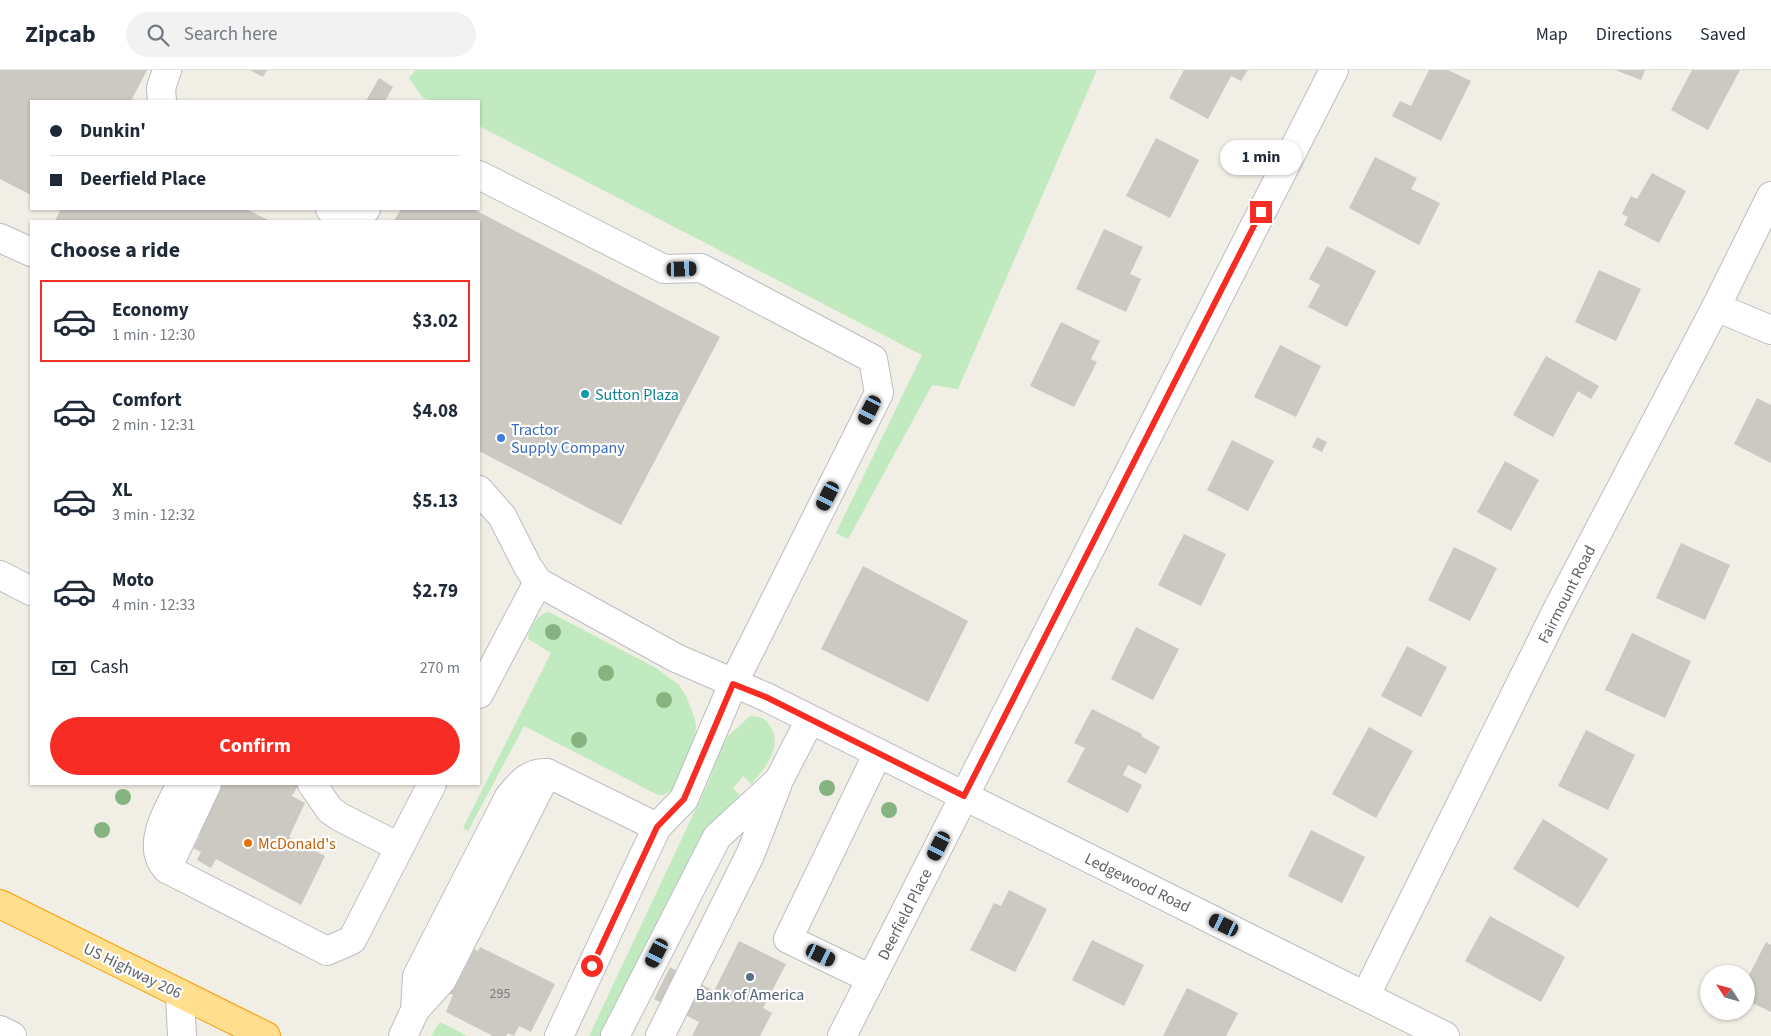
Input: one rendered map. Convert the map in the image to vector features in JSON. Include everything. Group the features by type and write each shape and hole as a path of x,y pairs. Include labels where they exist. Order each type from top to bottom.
{"highway":[{"name":"US Highway 206","path":"1,906 266,1036"}],"street":[{"path":"162,100 161,88 167,70"},
{"name":"Deerfield Place","path":"842,1036 1334,70"},
{"path":"480,176 664,270 701,268 874,359 879,394 733,684 684,799 657,827 559,1036"},
{"name":"Fairmount Road","path":"1366,995 1558,608 1716,307 1771,196"},
{"path":"332,210 342,214 350,214 363,210"},
{"path":"0,238 30,252"},
{"path":"1716,307 1771,330"},
{"path":"480,491 502,516 528,567 538,582 480,692"},
{"path":"0,575 30,590"},
{"name":"Ledgewood Road","path":"538,582 676,658 766,697 878,752 1445,1036"},
{"path":"660,1036 750,855 779,780 810,720"},
{"path":"871,979 788,939 878,752"},
{"path":"403,1036 415,1010 418,976 508,797 517,786 537,772 547,773 657,827"},
{"path":"615,1036 717,837 779,780"},
{"path":"182,785 164,820 158,840 160,862 167,869 326,951 352,940 399,847 422,787"},
{"path":"167,869 207,785"},
{"path":"313,785 330,810 399,847"},
{"path":"180,994 182,1036"},
{"path":"0,1030 12,1036"}],"green space":[{"path":"416,70 1097,70 958,389 932,385 848,539 836,533 922,355 480,127 480,100 429,100 422,97 409,78"},
{"path":"547,612 656,668 679,685 686,696 695,719 694,741 672,790 663,795 658,795 524,726 468,831 463,828 551,653 528,639 534,623"},
{"path":"750,716 762,718 770,726 775,742 771,757 751,784 743,776 733,788 740,795 714,824 605,1036 589,1036 708,783 725,739"},
{"path":"440,1022 467,1036 431,1036"}],"building":[{"path":"0,70 147,70 132,100 30,100 30,194 0,179"},
{"path":"250,70 267,70 263,77"},
{"path":"1184,70 1248,70 1241,81 1231,76 1208,119 1169,98"},
{"path":"1429,70 1448,70 1471,81 1441,141 1392,116 1400,101 1411,106"},
{"path":"1615,70 1645,70 1641,80"},
{"path":"1692,70 1740,70 1708,130 1671,110"},
{"path":"379,78 393,87 386,100 367,100"},
{"path":"1156,138 1199,160 1170,218 1126,196"},
{"path":"1375,157 1417,178 1411,189 1440,203 1419,245 1349,208"},
{"path":"1652,173 1686,191 1659,243 1624,225 1628,217 1622,214 1631,196 1637,199"},
{"path":"58,210 248,210 268,220 56,220 60,211"},
{"name":"Sutton Plaza","path":"400,210 475,210 720,337 621,525 480,452 480,220 395,220"},
{"path":"1104,229 1143,247 1130,274 1141,279 1126,312 1076,289"},
{"path":"1327,246 1376,271 1347,327 1308,307 1320,285 1309,279"},
{"path":"1599,270 1641,289 1616,341 1575,322"},
{"path":"1061,322 1100,341 1091,359 1097,362 1074,407 1030,386"},
{"path":"1280,345 1321,366 1296,417 1254,397"},
{"path":"1546,356 1599,386 1591,399 1578,391 1553,437 1513,415"},
{"path":"1757,398 1771,405 1771,463 1734,444"},
{"path":"1317,437 1327,442 1322,452 1312,447"},
{"path":"1232,440 1274,461 1248,511 1207,490"},
{"path":"1505,461 1539,480 1511,531 1477,512"},
{"path":"1184,534 1226,554 1201,606 1158,585"},
{"path":"1681,543 1730,565 1705,620 1656,598"},
{"path":"1454,547 1497,568 1470,621 1428,600"},
{"path":"863,566 968,621 928,702 821,649"},
{"path":"1136,627 1179,649 1153,700 1111,679"},
{"path":"1632,633 1691,661 1665,718 1605,690"},
{"path":"1407,646 1447,667 1421,717 1381,696"},
{"path":"1092,709 1142,734 1141,736 1160,747 1146,774 1128,765 1123,775 1142,785 1128,813 1067,782 1085,748 1074,743"},
{"path":"1369,727 1413,751 1376,818 1332,794"},
{"path":"1586,730 1635,755 1608,810 1558,786"},
{"name":"McDonald's","path":"209,785 298,785 292,796 305,803 289,837 325,856 301,905 216,859 211,868 197,860 201,852 193,848 200,836 187,829"},
{"path":"1543,819 1608,859 1578,908 1513,869"},
{"path":"1311,830 1365,857 1342,903 1288,876"},
{"path":"1009,890 1047,909 1015,972 970,950 994,903 1001,906"},
{"path":"1490,916 1565,957 1541,1002 1465,961"},
{"path":"1092,940 1144,965 1124,1006 1072,980"},
{"name":"Bank of America","path":"739,941 786,964 763,1008 772,1013 760,1036 692,1036 699,1022 654,999 670,967 714,991"},
{"path":"1766,942 1771,945 1771,1012 1755,1004 1754,965"},
{"path":"480,947 555,984 531,1032 519,1026 514,1036 508,1033 506,1036 493,1036 446,1012 453,995 444,991 455,969 463,972 474,949 478,951"},
{"path":"1187,988 1238,1013 1226,1036 1163,1036"}],"place":[{"name":"Sutton Plaza","path":"585,394"},
{"name":"Tractor Supply Company","path":"501,438"},
{"name":"McDonald's","path":"248,843"},
{"name":"Bank of America","path":"750,977"}],"route":[{"path":"592,966 657,827 684,799 733,684 766,697 964,796 1261,212"}]}
